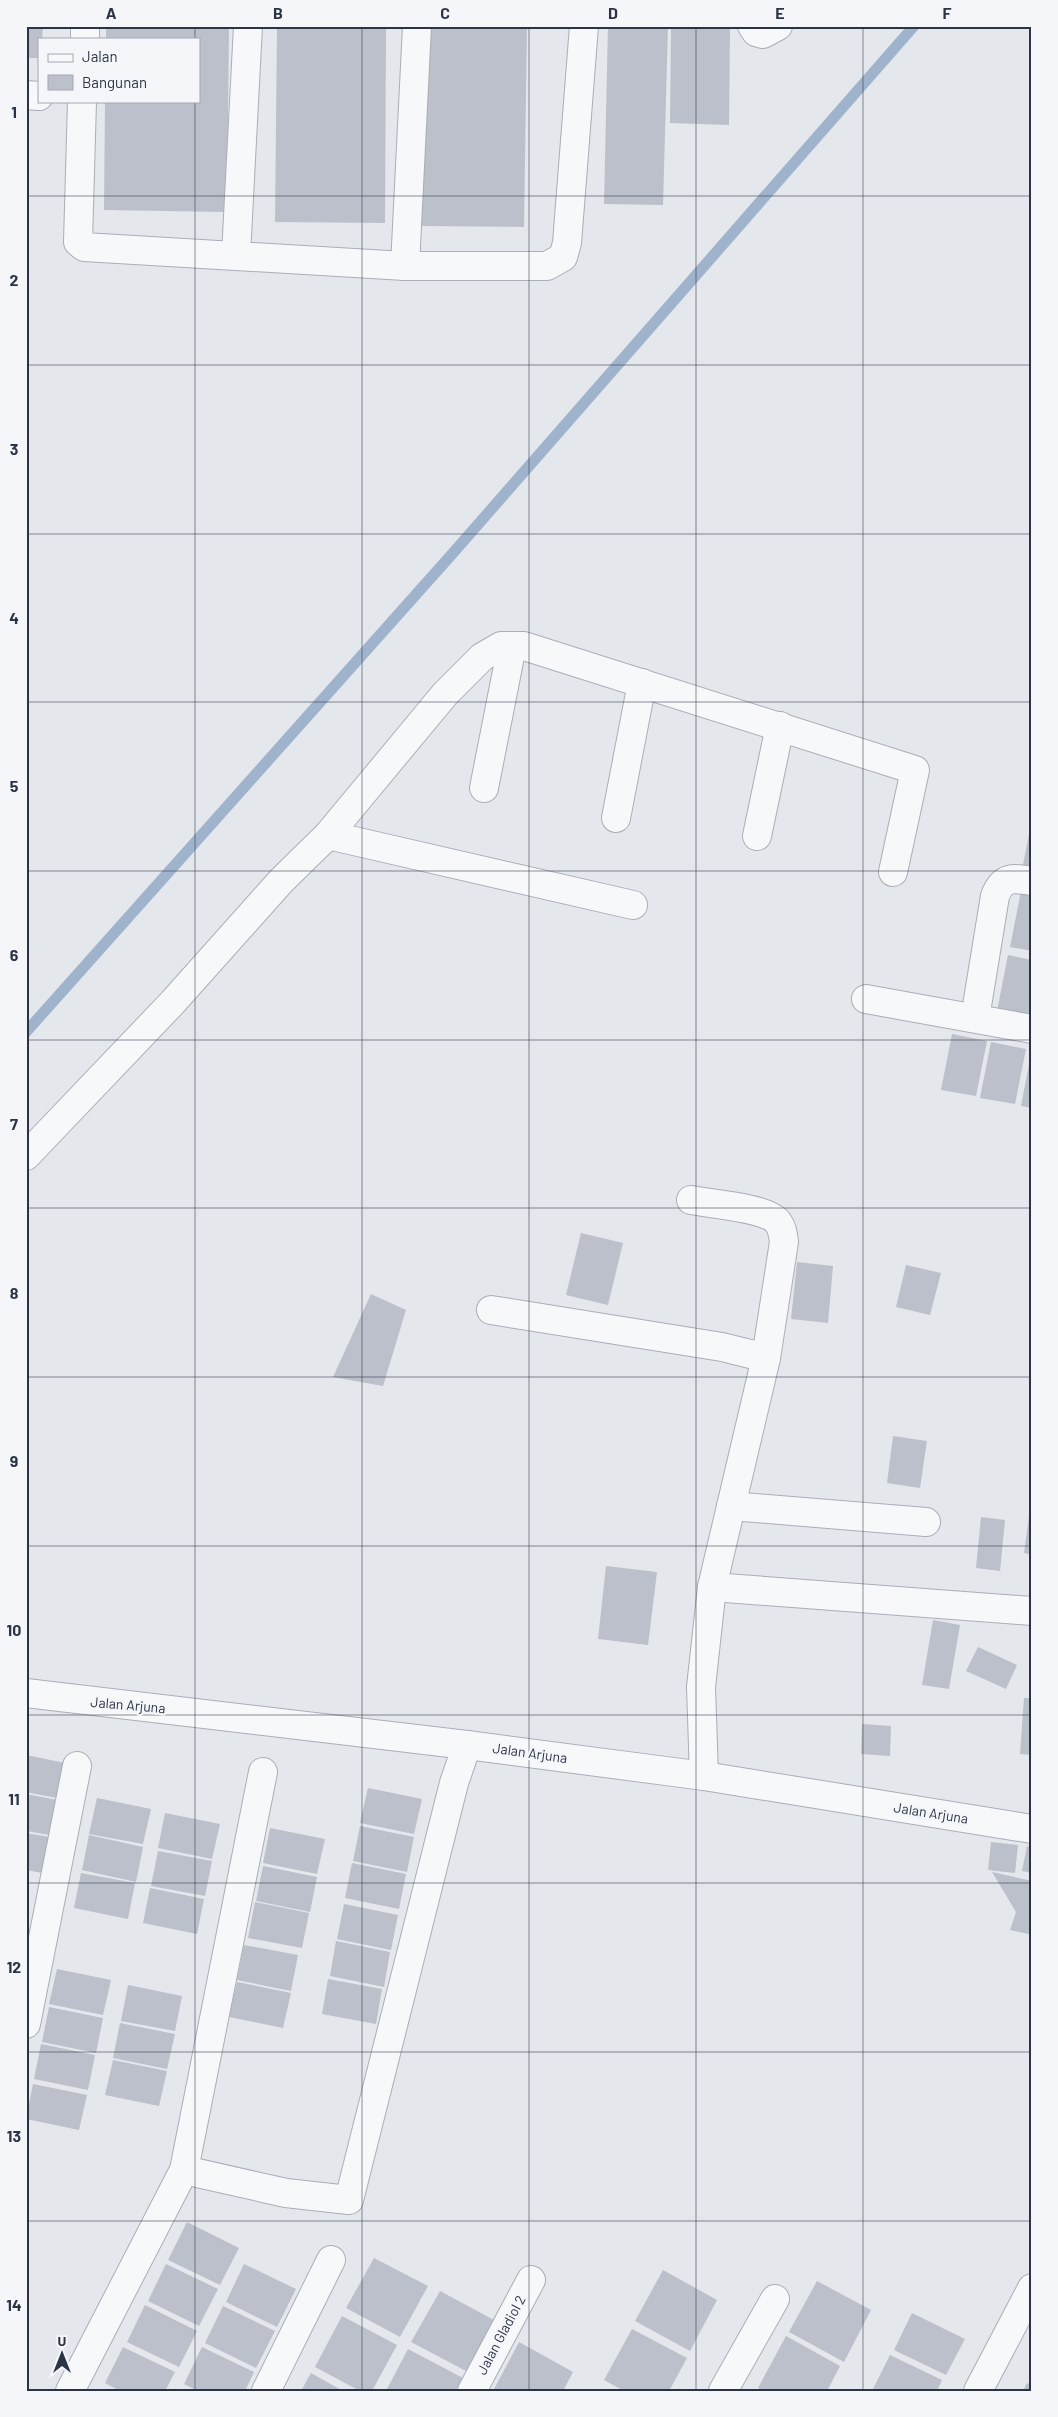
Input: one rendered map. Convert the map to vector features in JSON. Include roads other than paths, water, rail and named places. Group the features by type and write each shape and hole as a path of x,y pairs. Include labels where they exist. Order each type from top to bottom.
{"street":[{"path":"236,255 248,26"},
{"path":"405,266 417,26"},
{"path":"82,102 78,242 84,248 236,255 405,266 547,266 563,257 570,214 584,26"},
{"path":"752,26 756,32 763,34 778,26"},
{"path":"26,1156 173,1002 282,880 328,835 444,694 482,657 501,646 524,646 915,770 893,872"},
{"path":"484,788 512,646"},
{"path":"616,818 642,683"},
{"path":"757,836 780,726"},
{"path":"328,835 633,905"},
{"path":"975,1018 999,886 1006,880 1032,881"},
{"path":"866,999 1032,1029"},
{"path":"691,1200 762,1213 775,1220 782,1229 784,1242 766,1358 712,1587 701,1687 704,1776"},
{"path":"491,1310 722,1347 766,1358"},
{"path":"731,1506 926,1522"},
{"path":"712,1587 1032,1611"},
{"name":"Jalan Arjuna","path":"26,1693 467,1744 704,1776 1032,1829"},
{"path":"184,2170 286,2193 349,2200 454,1783 467,1744"},
{"path":"26,2024 77,1766"},
{"path":"70,2391 184,2170 262,1772"},
{"path":"266,2391 331,2260"},
{"name":"Jalan Gladiol 2","path":"472,2391 531,2280"},
{"path":"978,2391 1023,2329 1032,2288"},
{"path":"723,2391 775,2299"}],"waterway":[{"path":"26,1032 453,553 914,26"}]}
